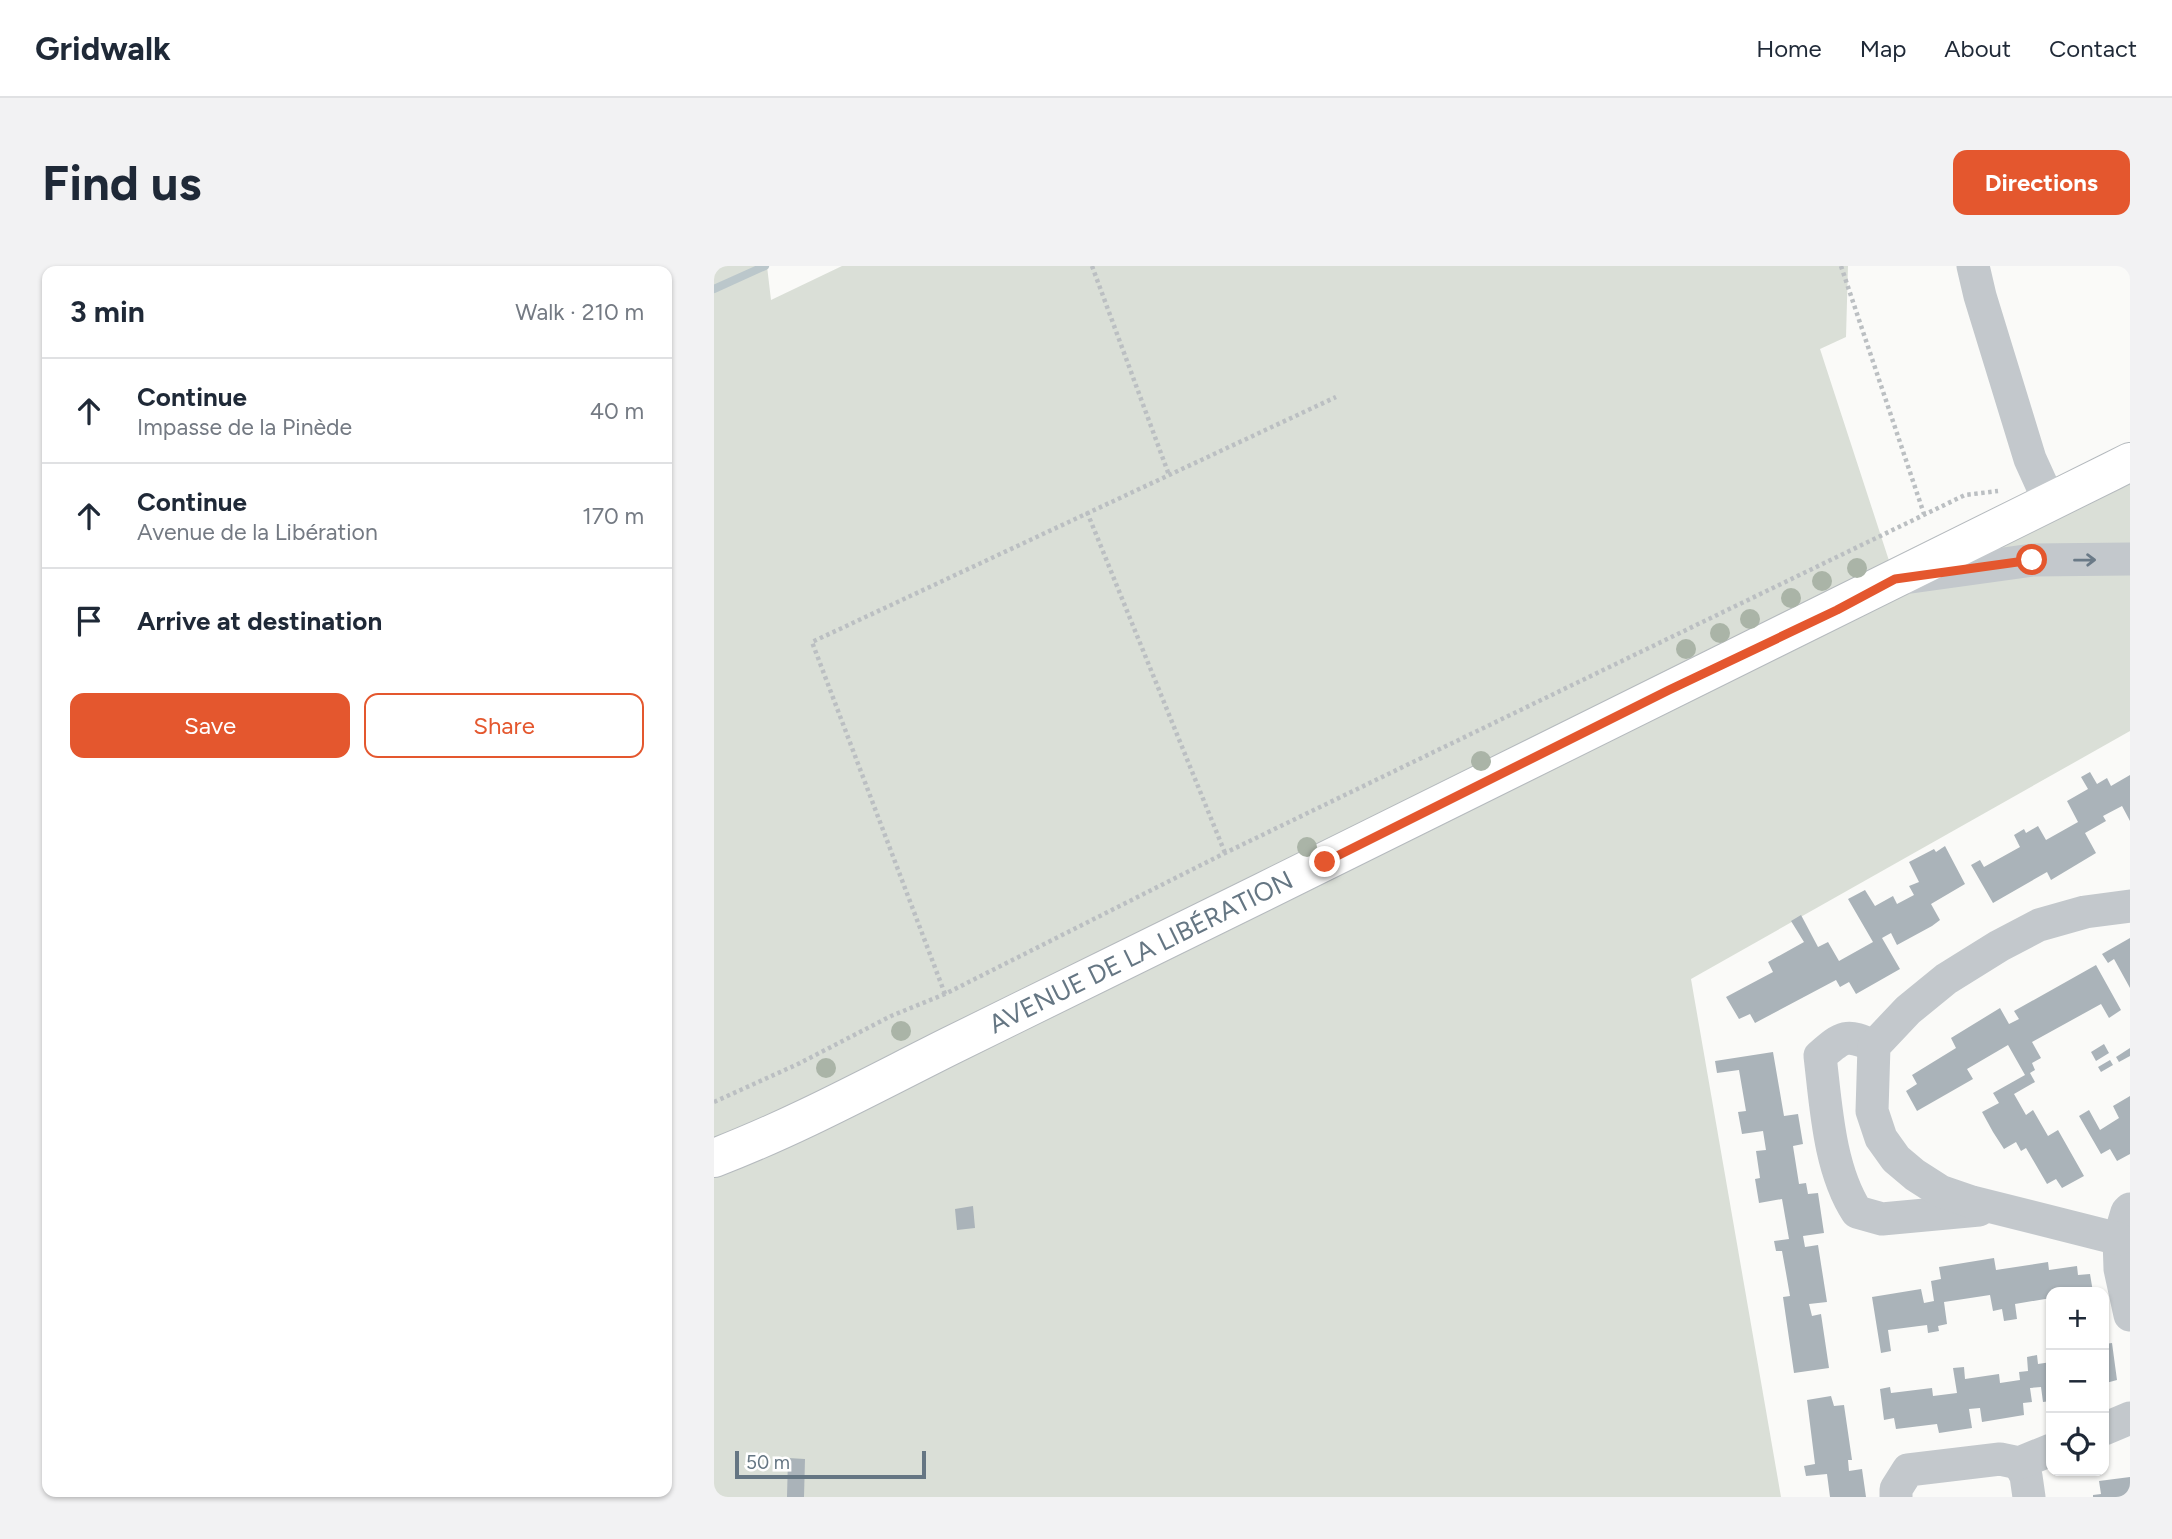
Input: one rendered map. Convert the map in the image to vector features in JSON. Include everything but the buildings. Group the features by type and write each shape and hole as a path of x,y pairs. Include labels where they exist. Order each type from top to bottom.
{"main road":[{"name":"AVENUE DE LA LIBÉRATION","path":"714,1158 808,1117 1669,690 1837,610 1895,579 2043,488 2130,462"}],"street":[{"path":"1973,266 1983,308 2043,488"},
{"path":"1895,579 2032,560 2130,559"},
{"path":"2130,905 2085,912 2039,925 1999,946 1937,986 1908,1010 1874,1046 1872,1111 1881,1138 1896,1159 1940,1191 1996,1209 2125,1224 2120,1269 2130,1315"},
{"path":"1874,1046 1856,1038 1839,1039 1820,1056 1829,1132 1846,1196 1857,1212 1882,1219 1996,1209"},
{"path":"2109,1427 2130,1418"},
{"path":"1896,1497 1896,1489 1908,1470 2000,1459 2019,1463 2046,1452"},
{"path":"2019,1463 2026,1476 2029,1497"}],"path":[{"path":"1092,266 1168,475"},
{"path":"1841,266 1924,514"},
{"path":"945,994 812,642 1336,397"},
{"path":"714,1102 798,1064 891,1016 945,994 1225,853 1965,495 2043,488"},
{"path":"1087,512 1225,853"}],"shaded area":[{"path":"714,266 767,266 771,300 842,266 1848,266 1846,337 1820,349 1895,579 2130,462 2130,731 1691,979 1781,1497 714,1497"}],"waterway":[{"path":"714,289 765,266"}],"route":[{"path":"1325,862 1895,579 2032,560"}]}
